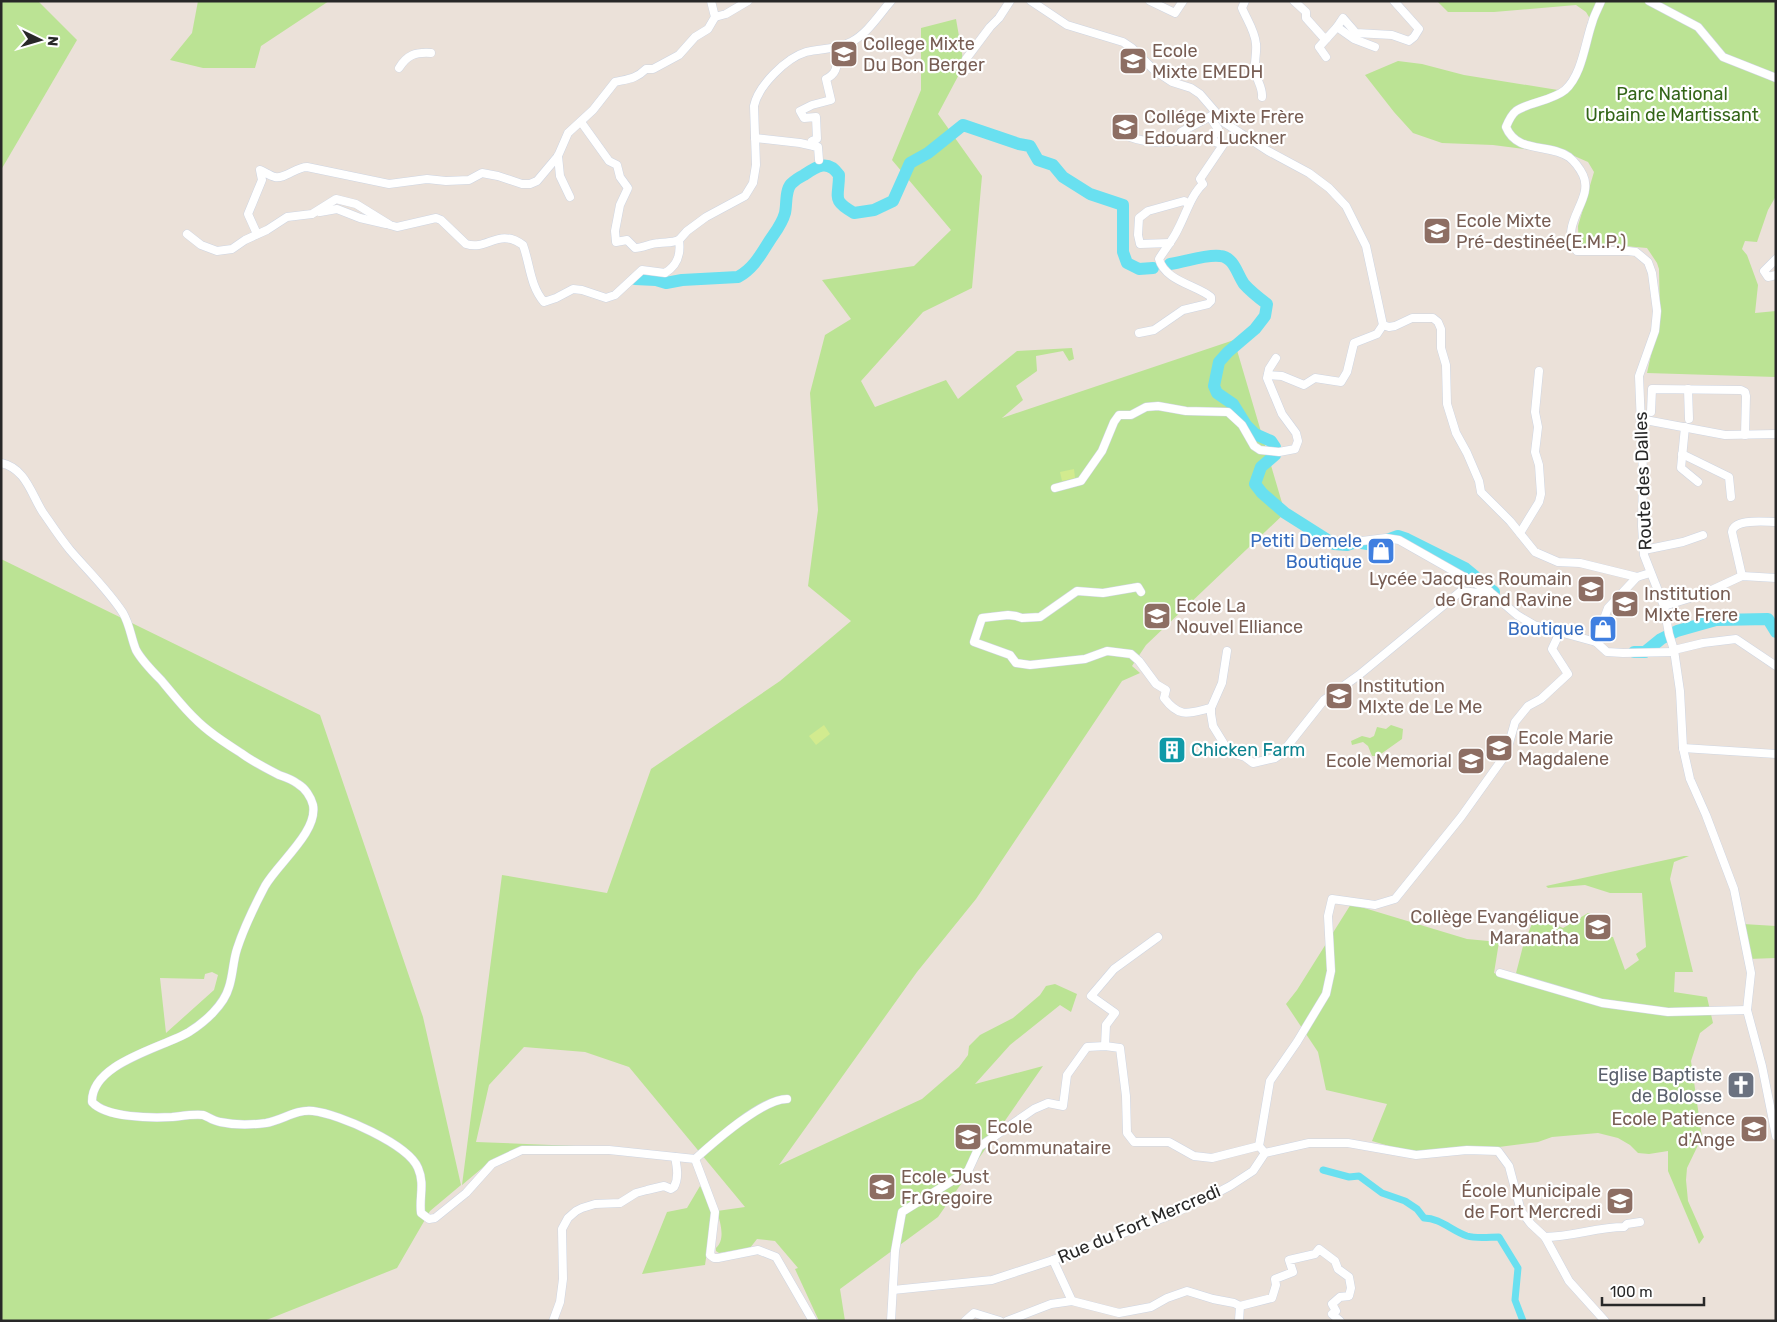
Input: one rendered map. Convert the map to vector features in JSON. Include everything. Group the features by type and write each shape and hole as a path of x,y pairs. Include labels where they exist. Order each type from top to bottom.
{"street":[{"path":"257,234 248,214 262,180 260,170 277,177 284,176 302,167 307,167 389,184 427,178 446,181 469,180 482,173 522,184 537,181 558,156 568,133 581,122 615,82 632,79 639,76 646,69 653,69 673,59 696,37 708,29 715,17 711,1"},
{"path":"715,17 726,14 748,1"},
{"path":"581,122 609,161 617,165 622,181 628,188 620,204 615,231 616,242 627,240 635,248 639,248 658,242 665,244 679,240 687,231 706,217 745,196 753,183 756,166 754,106 756,98 770,78 788,62 804,52 839,47 850,42 859,36 892,1"},
{"path":"968,69 966,59 999,18 1010,1"},
{"path":"1031,1 1067,25 1123,42 1132,48 1154,70 1172,82 1191,88 1200,94 1214,115 1218,129 1211,140 1223,146 1200,179 1203,184 1196,190 1194,198 1189,204 1170,243 1159,258 1160,264 1182,282 1207,294 1211,297 1211,301 1208,304 1183,310 1154,330 1139,333"},
{"path":"1150,1 1175,13 1182,1"},
{"path":"1244,1 1242,8 1255,38 1254,70 1262,88 1262,97"},
{"path":"1294,1 1306,12 1306,18 1317,31 1327,38"},
{"path":"1326,57 1319,46 1343,18 1356,33 1392,35 1409,41 1414,37 1418,29 1394,1"},
{"name":"Route des Dalles","path":"1601,1 1592,21 1585,50 1573,80 1565,90 1544,101 1515,112 1506,127 1509,134 1518,142 1569,157 1584,178 1585,187 1582,200 1570,228 1572,244 1577,251 1628,250 1636,252 1648,262 1652,274 1657,311 1655,331 1639,376 1644,550 1650,573 1664,606 1674,651 1680,691 1683,748 1690,779 1734,889 1750,973 1747,1010 1773,1110 1776,1136"},
{"path":"1649,1 1698,27 1723,56 1776,78"},
{"path":"1337,27 1354,39 1375,48"},
{"path":"814,146 812,141 817,139 816,117 804,118 800,111 812,105 831,100 826,79 832,75 837,66 838,58 836,52 839,47"},
{"path":"399,68 405,58 419,53 431,53"},
{"path":"1127,136 1160,144 1176,141 1181,132 1214,115"},
{"path":"1214,115 1268,151 1309,173 1329,188 1346,206 1366,246 1383,326 1377,334 1354,343 1347,372 1341,382 1315,378 1304,385 1282,376 1268,375"},
{"path":"755,138 785,140 818,147 819,160"},
{"path":"558,156 560,176 570,197"},
{"path":"187,234 201,245 217,251 232,250 245,240 268,230 287,217 312,214 336,199 345,200 369,210 390,225 397,227 436,218 441,220 466,244 471,246 503,238 514,239 523,245 537,295 544,302 573,289 606,298 615,295 642,270 665,273 672,269 678,261 681,249 679,240"},
{"path":"1170,243 1140,244 1138,235 1139,218 1148,211 1176,203 1184,201 1189,204"},
{"path":"1776,259 1764,272 1768,277 1776,275"},
{"path":"1383,326 1395,326 1412,318 1433,318 1438,322 1441,329 1441,348 1446,365 1447,404 1456,433 1467,453 1482,492 1535,552 1558,562 1580,562 1636,578"},
{"path":"1055,488 1081,482 1102,451 1114,422 1119,415 1131,415 1146,407 1158,406 1186,410 1228,412 1242,425 1254,446 1260,450 1279,452 1295,449 1298,441 1296,433 1276,403 1267,378 1276,358"},
{"path":"1520,533 1539,502 1541,494 1536,452 1538,427 1535,412 1539,371"},
{"path":"1651,412 1652,389 1738,389 1745,392 1745,435"},
{"path":"1688,389 1689,420"},
{"path":"1640,419 1725,435 1776,434"},
{"path":"1685,427 1681,468 1698,482"},
{"path":"1682,454 1729,476 1730,497"},
{"path":"1,463 14,469 30,486 41,509 70,550 93,574 118,606 127,620 136,650 187,710 208,730 243,755 264,768 299,784 308,794 313,807 312,819 307,831 267,883 256,904 237,948 230,986 225,999 211,1014 189,1031 128,1059 110,1071 100,1079 94,1088 92,1102 100,1108 134,1116 169,1117 202,1115 214,1121 230,1124 267,1123 299,1111 313,1111 331,1115 385,1138 407,1152 417,1166 421,1177 423,1189 421,1213 424,1217 435,1218 466,1193 492,1164 522,1150 609,1150 694,1159 742,1120 780,1099 787,1099"},
{"path":"1742,576 1732,528 1736,524 1745,522 1776,522"},
{"path":"1644,550 1683,542 1703,535"},
{"path":"1332,541 1362,541 1386,538 1399,540 1489,591 1517,615 1534,625 1596,642 1608,652 1674,651 1703,643 1736,639 1754,649 1776,666"},
{"path":"1596,642 1599,639 1608,608 1636,578 1650,573"},
{"path":"1664,606 1703,594 1742,576 1776,578"},
{"path":"1141,592 1138,587 1103,593 1077,590 1040,617 1022,618 1008,615 982,618 974,642 1010,655 1016,662 1030,665 1090,658 1107,651 1131,654 1139,661 1156,684 1166,690 1164,698 1177,711 1186,714 1211,708"},
{"path":"1227,651 1222,683 1211,708 1212,726 1229,752 1245,757 1253,763 1275,758 1282,753 1324,700 1359,675 1461,591 1479,593 1489,591"},
{"path":"1560,632 1552,649 1568,674 1541,699 1528,706 1514,722 1506,754 1461,817 1395,899 1375,905 1332,899 1328,916 1331,971 1326,994 1270,1082 1260,1146 1265,1153 1309,1143 1348,1142 1416,1155 1467,1150 1498,1151 1509,1166 1521,1211 1545,1237 1569,1281 1605,1321"},
{"path":"1683,748 1776,754"},
{"path":"1105,1046 1106,1025 1115,1013 1091,996 1114,969 1158,937"},
{"path":"1500,974 1602,1003 1668,1012 1747,1010"},
{"path":"891,1321 890,1310 895,1251 902,1212 968,1171 978,1147 1034,1109 1048,1103 1063,1106 1067,1075 1087,1047 1105,1046 1120,1048 1126,1096 1127,1133 1134,1142 1169,1142 1194,1156 1212,1158 1260,1146"},
{"name":"Rue du Fort Mercredi","path":"893,1290 992,1280 1054,1260 1168,1216 1207,1198 1230,1186 1253,1170 1265,1153"},
{"path":"553,1321 560,1302 563,1279 562,1229 564,1223 576,1211 582,1208 595,1204 620,1203 636,1193 664,1186 671,1189 674,1187 677,1177 675,1157"},
{"path":"694,1159 715,1212 710,1255 718,1258 758,1250 776,1257 812,1321"},
{"path":"1545,1237 1562,1237 1588,1231 1624,1227 1627,1224 1640,1222"},
{"path":"1007,1321 1051,1304 1072,1301 1119,1317 1151,1307 1167,1298 1187,1291 1240,1306 1272,1298 1276,1285 1275,1279 1293,1272 1289,1260 1315,1254 1319,1249 1335,1261 1338,1269 1349,1277 1351,1288 1349,1296 1340,1297 1332,1304 1336,1311 1332,1314 1340,1321"},
{"path":"1054,1260 1072,1301"},
{"path":"1239,1321 1240,1306"},
{"path":"965,1321 974,1313 1000,1321"}],"green space":[{"path":"1,1 38,1 77,40 1,170"},
{"path":"198,1 329,1 261,46 255,68 203,68 170,60 192,33"},
{"name":"Parc National Urbain de Martissant","path":"1437,1 1776,1 1776,196 1768,210 1757,242 1745,241 1742,249 1747,255 1758,285 1755,313 1776,311 1776,377 1647,373 1660,314 1659,269 1647,248 1602,244 1579,251 1578,226 1594,172 1588,162 1572,155 1493,145 1442,143 1413,133 1394,112 1365,75 1398,61 1422,64 1464,75 1564,91 1585,50 1592,22 1586,12 1576,5 1494,12 1448,12"},
{"path":"956,19 964,65 938,114 982,176 972,288 923,312 861,381 875,407 946,380 958,399 1017,351 1072,348 1074,359 1069,361 1063,351 1036,356 1037,371 1016,386 1023,400 1002,418 1234,340 1285,513 1146,645 1132,666 1140,673 1122,681 976,899 917,972 779,1165 922,1099 959,1067 968,1055 969,1046 980,1035 1013,1018 1040,995 1046,986 1055,984 1077,994 1071,1012 1060,1005 1010,1045 975,1084 1043,1066 938,1217 840,1289 845,1321 819,1321 795,1269 798,1268 775,1241 757,1239 750,1248 719,1253 716,1251 722,1235 717,1211 745,1207 629,1067 585,1052 524,1047 489,1085 476,1142 576,1146 526,1146 493,1159 462,1185 502,875 607,893 651,769 780,681 851,621 808,586 818,510 810,393 825,335 851,319 822,280 914,266 951,230 892,160 921,90 921,28"},
{"path":"1074,469 1075,478 1062,481 1060,472"},
{"path":"1,559 320,715 423,1017 461,1185 430,1211 397,1268 264,1321 1,1321","holes":["212,972 218,975 214,990 166,1033 160,978 204,979 205,974"]},
{"path":"824,725 830,734 816,745 809,736"},
{"path":"1391,725 1403,729 1402,739 1378,756 1372,756 1368,746 1363,742 1352,745 1351,741 1362,736 1370,738 1374,736 1377,727 1386,729"},
{"path":"1689,856 1674,862 1670,879 1693,972 1675,972 1674,992 1707,997 1713,1023 1700,1033 1691,1061 1702,1137 1687,1168 1686,1180 1688,1201 1704,1237 1699,1244 1668,1171 1668,1151 1649,1154 1638,1153 1630,1145 1618,1138 1598,1133 1552,1137 1538,1142 1491,1148 1475,1146 1453,1151 1406,1151 1372,1141 1387,1104 1326,1090 1318,1052 1286,1004 1297,990 1351,904 1467,939 1499,942 1494,973 1514,981 1523,946 1535,916 1563,928 1588,913 1592,914 1589,938 1613,937 1625,970 1639,960 1636,954 1646,947 1642,893 1610,893 1585,885 1548,888 1546,886"},
{"path":"1743,924 1776,926 1776,958 1748,959"},
{"path":"700,1186 713,1211 705,1265 642,1274 667,1212 687,1208"}],"waterway":[{"path":"635,279 656,280 666,283 682,280 738,277 757,260 779,227 785,213 789,187 798,179 818,167 831,167 839,175 838,198 842,205 854,213 874,210 893,201 910,163 928,153 963,125 1030,146 1038,160 1053,165 1063,177 1090,194 1123,205 1123,252 1127,263 1139,269 1153,268"},
{"path":"1170,264 1208,256 1225,257 1235,267 1244,284 1267,304 1265,316 1255,329 1219,362 1214,386 1217,393 1233,404 1246,425 1255,434 1271,441 1275,447 1275,455 1261,467 1255,484 1262,493 1285,513 1334,544 1347,545 1356,542 1373,545 1398,536 1465,568 1494,592"},
{"path":"1634,652 1645,652 1661,639 1677,631 1716,620 1768,619 1776,632"},
{"path":"1323,1170 1349,1177 1359,1176 1382,1193 1405,1201 1417,1209 1424,1218 1441,1222 1467,1236 1479,1238 1499,1237 1518,1268 1515,1300 1523,1321"}],"place":[{"name":"College Mixte Du Bon Berger","path":"844,54"},
{"name":"Ecole Mixte EMEDH","path":"1133,61"},
{"name":"Collége Mixte Frère Edouard Luckner","path":"1125,127"},
{"name":"Ecole Mixte Pré-destinée(E.M.P.)","path":"1437,231"},
{"name":"Petiti Demele Boutique","path":"1381,551"},
{"name":"Lycée Jacques Roumain de Grand Ravine","path":"1591,589"},
{"name":"Institution MIxte Frere","path":"1625,604"},
{"name":"Ecole La Nouvel Elliance","path":"1157,616"},
{"name":"Boutique","path":"1603,629"},
{"name":"Institution MIxte de Le Me","path":"1339,696"},
{"name":"Ecole Marie Magdalene","path":"1499,748"},
{"name":"Chicken Farm","path":"1172,750"},
{"name":"Ecole Memorial","path":"1471,761"},
{"name":"Collège Evangélique Maranatha","path":"1598,927"},
{"name":"Eglise Baptiste de Bolosse","path":"1741,1085"},
{"name":"Ecole Patience d'Ange","path":"1754,1129"},
{"name":"Ecole Communataire","path":"968,1137"},
{"name":"Ecole Just Fr.Gregoire","path":"882,1187"},
{"name":"École Municipale de Fort Mercredi","path":"1620,1201"}]}
